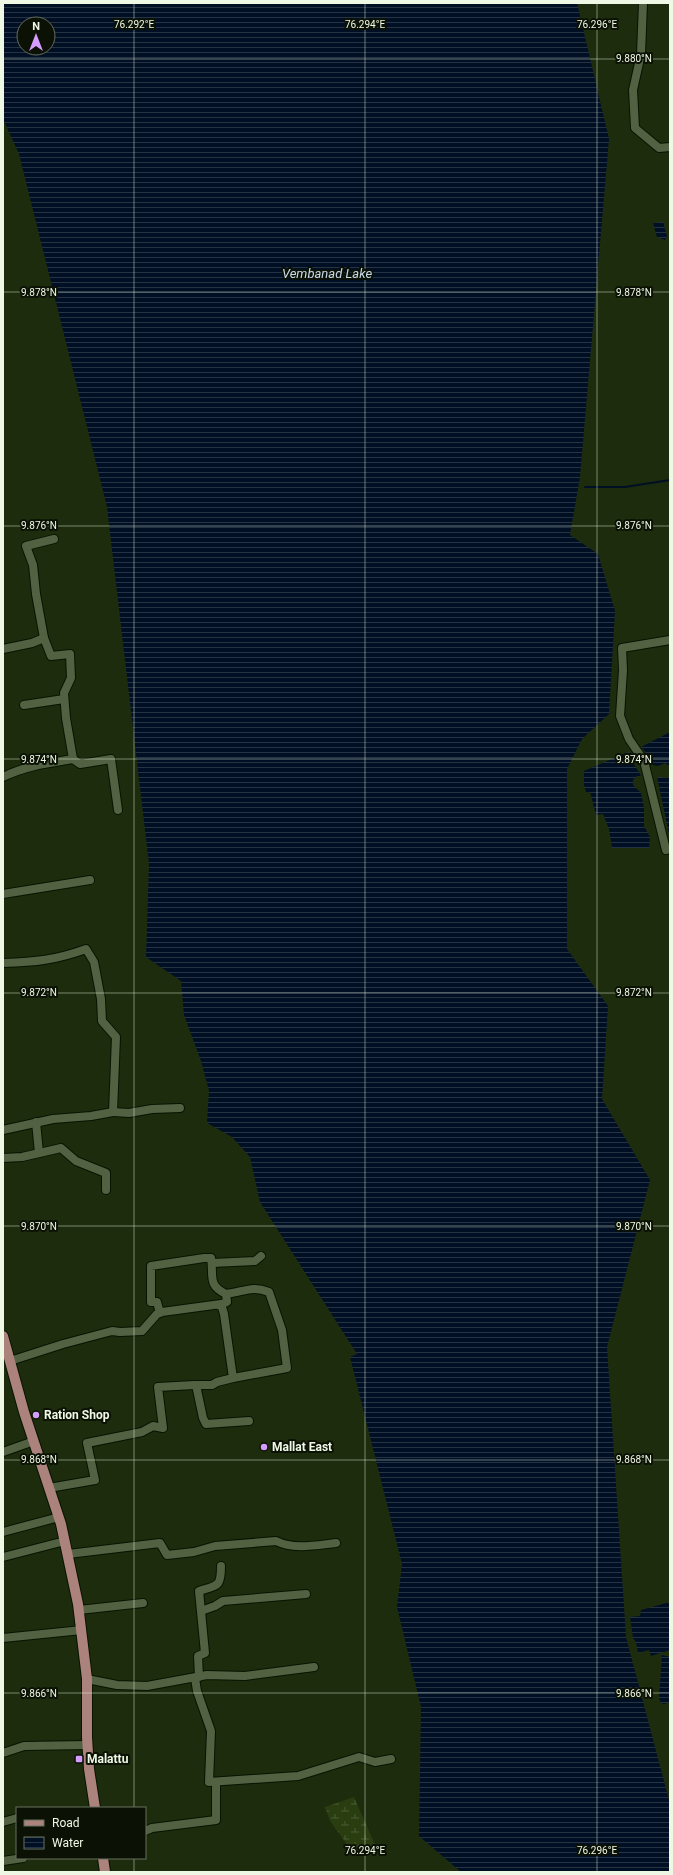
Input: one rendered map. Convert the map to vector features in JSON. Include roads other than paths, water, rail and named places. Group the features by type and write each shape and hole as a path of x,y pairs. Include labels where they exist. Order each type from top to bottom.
{"main road":[{"path":"3,1336 34,1441 59,1517 79,1610 87,1680 87,1745 95,1807"},
{"path":"103,1859 106,1872"}],"street":[{"path":"643,3 641,54 633,90 635,128 659,148 670,147"},
{"path":"54,539 26,546 33,565 36,594 44,638 51,656 70,654 71,678 64,693 64,699 73,759"},
{"path":"3,649 32,643 44,638"},
{"path":"666,850 644,761 629,739 620,716 623,670 622,648 670,640"},
{"path":"24,705 64,699"},
{"path":"3,777 14,771 36,765 73,759 80,764 111,758 118,810"},
{"path":"3,894 90,880"},
{"path":"3,963 32,963 65,957 86,949 94,962 101,999 102,1021 116,1037 113,1112"},
{"path":"3,1130 53,1119 91,1116 113,1112 129,1113 152,1109 180,1108"},
{"path":"36,1122 39,1153"},
{"path":"3,1158 61,1148 76,1161 106,1172 106,1190"},
{"path":"212,1263 255,1262 261,1256"},
{"path":"49,1488 96,1480 87,1443 142,1432 153,1426 163,1428 158,1387 196,1385 212,1386 217,1382 233,1378 287,1368 282,1330 269,1292 258,1288 248,1289 240,1293 226,1294 218,1290 213,1285 211,1258 151,1266 151,1302 157,1302 160,1313"},
{"path":"10,1361 63,1344 112,1331 142,1331 160,1313 219,1305 227,1302 226,1294"},
{"path":"219,1305 221,1304 228,1332 233,1378"},
{"path":"196,1385 203,1418 206,1424 249,1421"},
{"path":"3,1452 34,1441"},
{"path":"3,1532 59,1517"},
{"path":"68,1554 160,1543 167,1555 194,1552 215,1546 276,1540 284,1544 308,1546 336,1543"},
{"path":"3,1557 65,1541"},
{"path":"221,1566 221,1580 217,1585 200,1591 205,1653 198,1656 197,1677 198,1690 211,1731 209,1782 298,1776 359,1757 375,1762 391,1759"},
{"path":"201,1611 223,1601 306,1594"},
{"path":"79,1610 143,1604"},
{"path":"3,1638 82,1630"},
{"path":"87,1680 117,1685 147,1686 197,1677 245,1676 314,1667"},
{"path":"3,1753 24,1746 87,1745"},
{"path":"146,1831 152,1828 216,1820 216,1782"},
{"path":"3,1822 16,1818"},
{"path":"3,1861 16,1859"}],"water":[{"name":"Vembanad Lake","path":"3,3 577,3 609,139 580,477 570,535 598,554 615,611 609,714 582,739 567,769 567,949 608,1006 602,1099 650,1180 607,1347 626,1637 670,1804 670,1872 461,1872 419,1836 421,1707 397,1607 402,1564 350,1357 357,1354 260,1202 250,1157 232,1137 207,1123 209,1091 201,1061 184,1015 181,981 146,957 149,864 107,507 19,154 3,119"},
{"path":"663,222 667,236 665,240 657,237 653,223"},
{"path":"670,732 670,766 665,763 658,766 653,765 649,756 641,747"},
{"path":"628,752 631,753 634,764 641,776 637,776 633,780 633,785 641,793 644,808 644,826 650,837 649,848 612,848 609,829 603,814 596,815 590,792 586,792 584,785 584,771"},
{"path":"657,777 670,778 670,839"},
{"path":"670,1602 670,1650 651,1656 649,1650 638,1653 636,1642 633,1638 630,1617 640,1616 641,1610"},
{"path":"662,1655 670,1657 670,1702 664,1704 661,1703 659,1698"}],"waterway":[{"path":"585,487 625,487 670,480"}],"place":[{"name":"Ration Shop","path":"36,1415"},
{"name":"Mallat East","path":"264,1447"},
{"name":"Malattu","path":"79,1759"}]}
